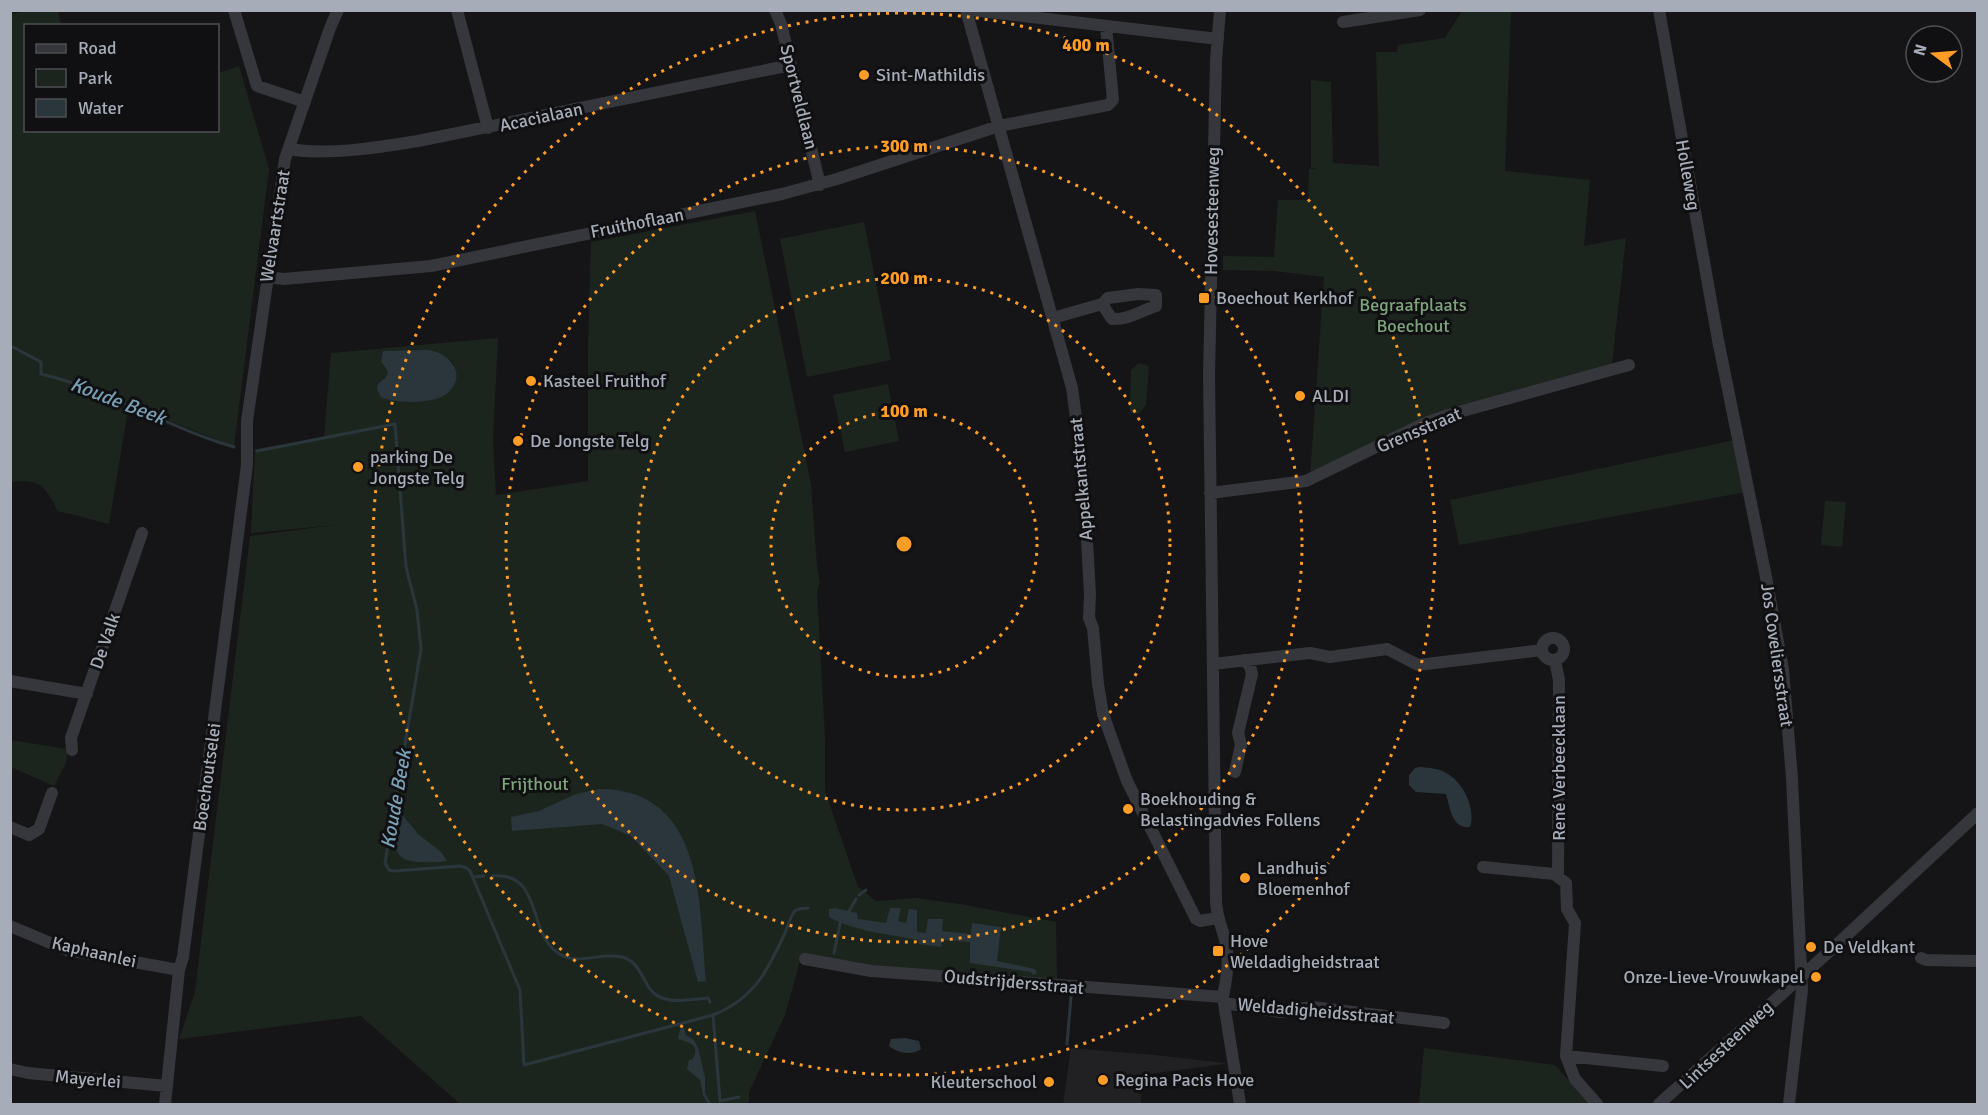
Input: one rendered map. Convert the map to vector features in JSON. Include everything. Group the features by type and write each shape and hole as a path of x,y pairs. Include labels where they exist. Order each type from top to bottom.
{"street":[{"path":"234,10 257,86 305,102"},
{"name":"Welvaartstraat","path":"247,449 247,421 285,159 330,27 338,10"},
{"path":"457,10 488,128"},
{"name":"Sportveldlaan","path":"775,10 820,185"},
{"name":"Appelkantstraat","path":"966,10 1072,388 1080,437 1090,594 1089,618 1093,628 1103,714 1127,781 1196,919 1218,921"},
{"path":"971,10 1218,39"},
{"name":"Hovesesteenweg","path":"1220,10 1214,116 1209,375 1212,664 1218,921 1226,942 1223,1001 1240,1104"},
{"path":"1343,22 1420,10"},
{"name":"Holleweg","path":"1659,10 1718,340"},
{"name":"Fruithoflaan","path":"267,277 284,279 430,266 820,185 999,126 1108,105 1113,100 1106,26"},
{"name":"Acacialaan","path":"290,149 306,152 387,146 488,128 791,65"},
{"path":"1053,318 1102,304"},
{"name":"Jos Coveliersstraat","path":"1718,340 1783,669 1792,778 1802,990 1789,1104"},
{"name":"Grensstraat","path":"1210,493 1306,481 1423,424 1448,415 1629,365"},
{"name":"Boechoutselei","path":"165,1104 179,970 183,957 231,590 247,465 247,449"},
{"name":"De Valk","path":"72,750 71,738 142,532"},
{"path":"1558,639 1563,644 1564,650 1562,656 1555,660 1546,658 1542,650 1547,640 1558,639"},
{"path":"1212,664 1310,653 1330,657 1387,649 1418,665 1542,650"},
{"path":"1235,772 1241,745 1238,733 1252,674 1250,666 1244,660"},
{"name":"René Verbeecklaan","path":"1555,660 1559,680 1558,877 1566,883 1567,909 1575,923 1566,1056 1575,1079 1597,1104"},
{"path":"10,681 87,694"},
{"path":"10,827 29,835 39,830 52,793"},
{"name":"Lintsesteenweg","path":"1659,1104 1674,1093 1977,813"},
{"path":"1483,867 1554,874 1558,877"},
{"name":"Kaphaanlei","path":"10,926 67,950 179,970"},
{"path":"1921,957 1926,960 1977,961"},
{"name":"Oudstrijdersstraat","path":"805,959 871,970 1223,1001"},
{"name":"Weldadigheidsstraat","path":"1223,1001 1280,1012 1312,1007 1444,1023"},
{"path":"1566,1056 1663,1066"},
{"name":"Mayerlei","path":"10,1069 28,1073 166,1086"}],"shaded area":[{"name":"Regina Pacis Hove","path":"1071,1048 1225,1064 1140,1075 1141,1104 1063,1104"}],"green space":[{"path":"58,11 61,24 24,24 24,132 219,132 219,73 239,66 269,169 234,447 129,404 109,524 58,511 45,490 35,483 11,482 10,14"},
{"name":"Begraafplaats Boechout","path":"1462,11 1511,11 1505,171 1590,180 1584,246 1626,238 1612,364 1500,396 1500,391 1499,397 1310,476 1324,277 1274,271 1223,270 1223,256 1274,257 1278,200 1308,200 1309,169 1318,169 1311,168 1311,80 1331,82 1333,163 1379,166 1376,52 1397,52 1398,45 1445,38"},
{"name":"Frijthout","path":"755,211 811,484 820,582 817,592 825,737 825,791 858,887 876,901 915,898 1056,922 1057,979 858,965 802,954 785,1015 749,1092 749,1102 740,1104 460,1104 361,1016 179,1039 195,992 250,536 335,525 251,533 255,449 324,438 331,353 498,338 493,440 496,495 588,481 591,242","holes":["451,360 454,366 452,388 441,397 382,379 388,372 383,365"]},
{"path":"864,222 891,360 807,377 780,239"},
{"path":"1139,363 1149,366 1146,405 1139,414 1130,413 1130,407 1131,370"},
{"path":"888,384 899,441 845,452 833,395"},
{"path":"1735,440 1746,492 1459,545 1450,500"},
{"path":"1825,501 1846,502 1842,547 1821,545"},
{"path":"10,740 68,749 66,763 54,786 11,767"},
{"path":"1424,1048 1555,1065 1590,1104 1419,1104"}],"water":[{"path":"428,350 444,356 454,367 456,380 446,394 433,400 414,402 395,401 381,397 377,389 378,384 388,372 381,361 383,351"},
{"path":"1420,767 1448,774 1464,790 1470,805 1470,827 1459,825 1456,821 1446,794 1416,792 1409,785 1409,775 1415,768"},
{"path":"599,789 634,794 659,808 678,829 690,856 697,886 706,981 698,982 669,876 631,836 602,824 512,831 511,817 539,811 576,794"},
{"path":"400,812 418,834 441,852 447,861 409,861 397,852 396,838"},
{"path":"835,908 857,913 858,919 886,923 890,908 901,908 898,921 906,923 909,909 917,910 917,932 926,933 928,919 943,919 942,931 971,934 972,923 1001,927 997,961 1035,969 1037,973 1033,975 1031,972 970,963 970,942 942,940 941,947 919,944 918,940 850,926 829,917 829,909"},
{"path":"684,1028 686,1035 694,1040 698,1048 705,1077 705,1093 711,1104 708,1104 703,1095 700,1080 687,1069 695,1050 693,1045 678,1039 680,1029"},
{"path":"905,1038 919,1041 921,1049 905,1053 889,1046 891,1039"}],"waterway":[{"name":"Koude Beek","path":"13,347 41,362 41,374 91,389 186,430 234,447"},
{"name":"Koude Beek","path":"257,451 395,424 406,567 417,610 421,649 385,863 389,870 394,871 460,866 470,871 520,990 524,1065 713,1015"},
{"path":"473,877 484,876"},
{"path":"493,876 508,877 518,882 526,891 545,938 560,954 577,959 622,957 635,965 650,989 662,998 679,1000 708,998 710,1002"},
{"path":"859,895 866,890"},
{"path":"848,913 856,899"},
{"path":"739,1097 720,1101 713,1015 739,1001 758,982 766,971 793,913 798,909 808,908"},
{"path":"834,953 841,919"},
{"path":"1067,1044 1071,997"}],"place":[{"name":"Sint-Mathildis","path":"864,75"},
{"name":"Boechout Kerkhof","path":"1204,298"},
{"name":"Kasteel Fruithof","path":"531,381"},
{"name":"ALDI","path":"1300,396"},
{"name":"De Jongste Telg","path":"518,441"},
{"name":"parking De Jongste Telg","path":"358,467"},
{"name":"Boekhouding & Belastingadvies Follens","path":"1128,809"},
{"name":"Landhuis Bloemenhof","path":"1245,878"},
{"name":"De Veldkant","path":"1811,947"},
{"name":"Hove Weldadigheidstraat","path":"1218,951"},
{"name":"Onze-Lieve-Vrouwkapel","path":"1816,977"},
{"name":"Regina Pacis Hove","path":"1103,1080"},
{"name":"Kleuterschool","path":"1049,1082"}]}
